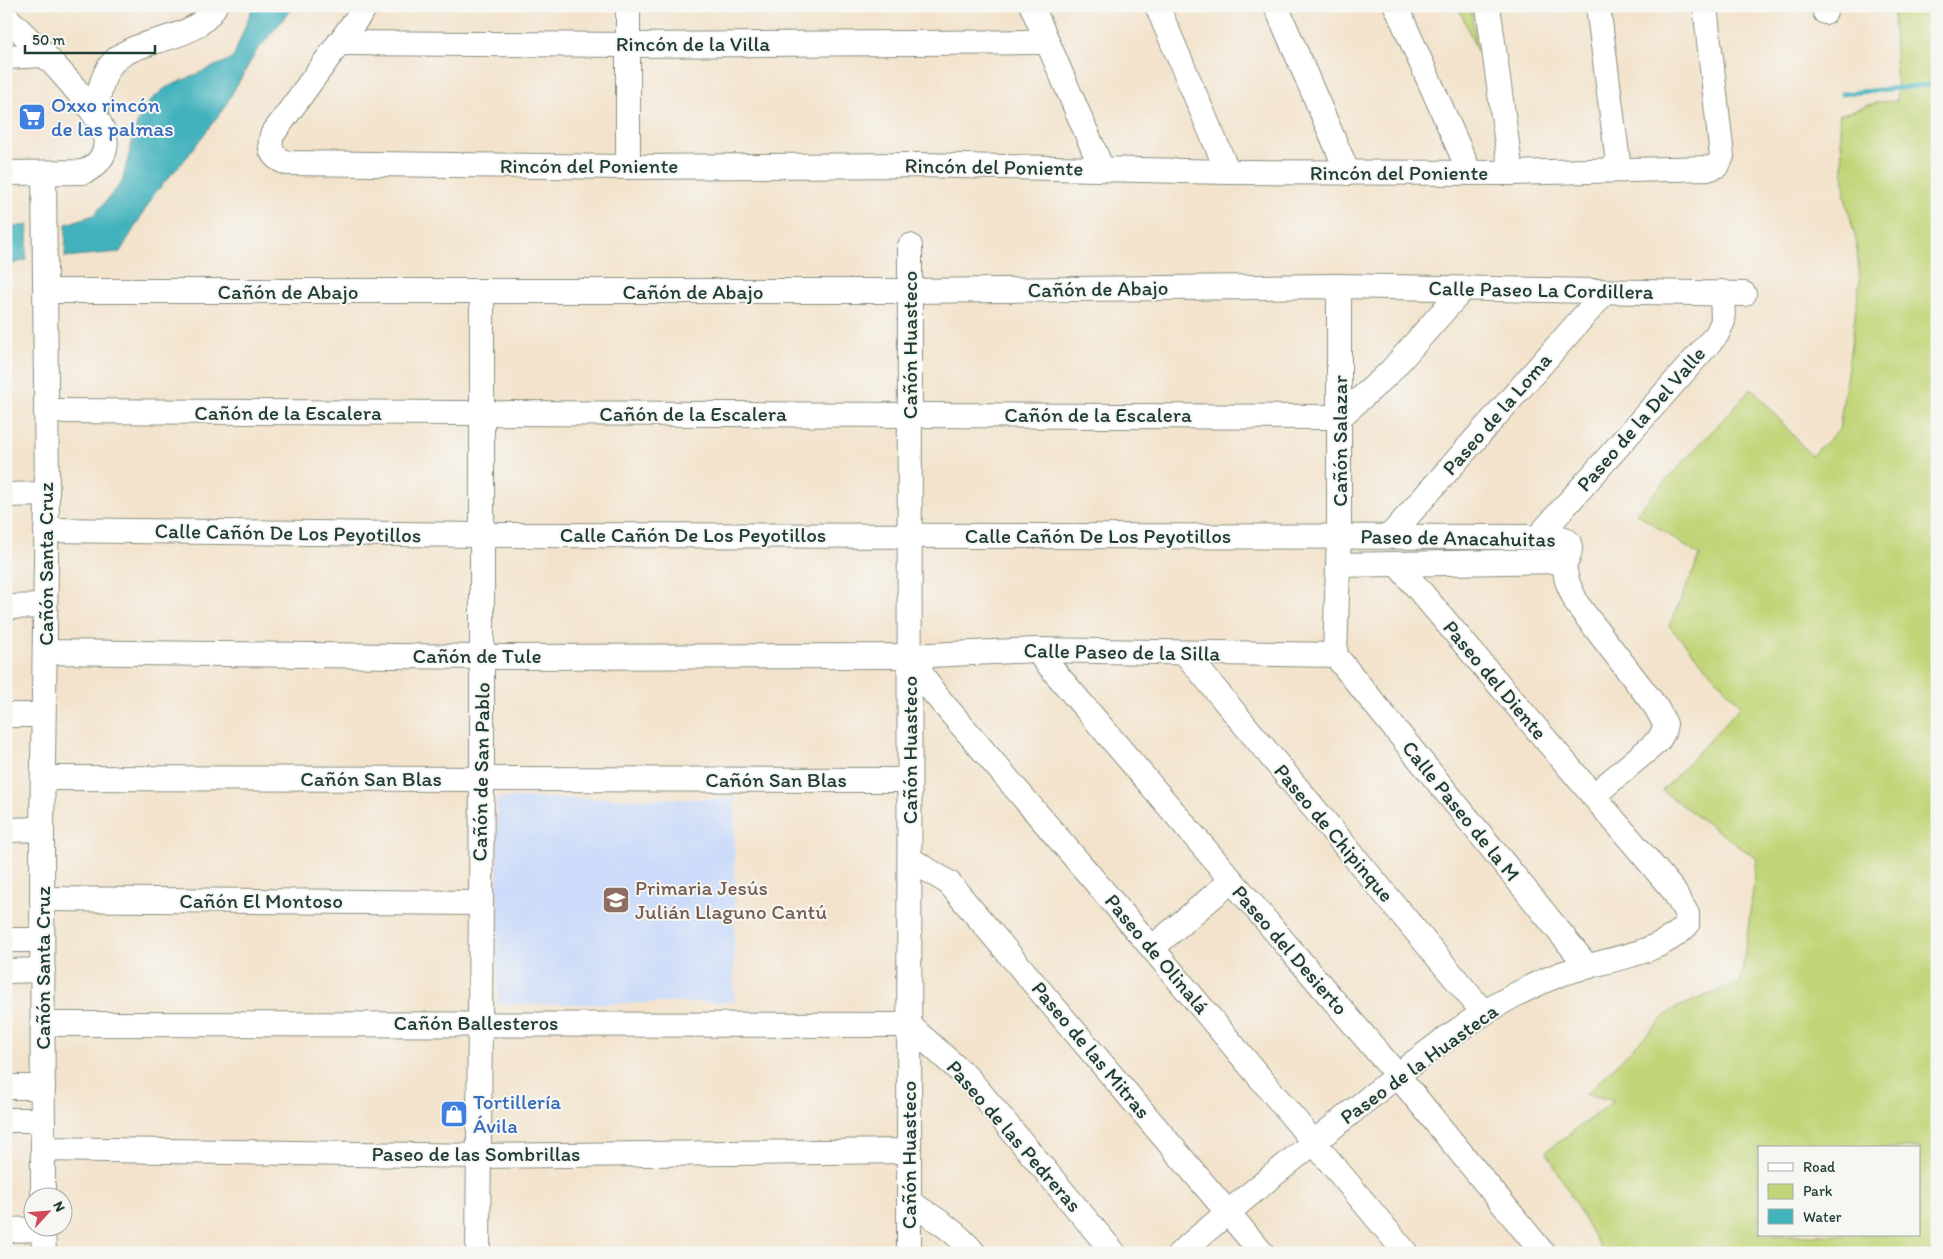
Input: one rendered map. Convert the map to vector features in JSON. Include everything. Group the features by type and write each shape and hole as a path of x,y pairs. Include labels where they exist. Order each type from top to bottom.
{"street":[{"path":"95,114 103,80 110,65 122,54 190,30 209,18 215,6"},
{"path":"339,43 366,6"},
{"path":"628,6 628,167"},
{"path":"1032,6 1102,169"},
{"path":"1157,6 1228,172"},
{"path":"1276,6 1348,173"},
{"path":"1396,6 1470,173"},
{"path":"1488,6 1511,173"},
{"path":"1598,6 1619,170"},
{"name":"Rincón del Poniente","path":"339,43 272,136 269,145 272,154 279,160 287,163 628,167 919,166 1348,173 1511,173 1711,168 1718,165 1722,156 1705,6"},
{"path":"6,17 44,55 95,114 105,135 105,149 101,161 93,168 84,172 6,173"},
{"name":"Rincón de la Villa","path":"339,43 629,45 1047,42"},
{"path":"6,57 44,55"},
{"name":"Cañón Santa Cruz","path":"43,1186 42,829 47,494 44,173"},
{"name":"Cañón Huasteco","path":"909,1253 910,246"},
{"name":"Cañón de Abajo","path":"46,292 910,292 1339,286"},
{"name":"Calle Paseo La Cordillera","path":"1339,286 1462,290 1733,293"},
{"name":"Cañón Salazar","path":"1335,655 1339,565 1339,286"},
{"path":"1340,417 1389,373 1462,290"},
{"name":"Cañón de San Pablo","path":"478,1253 479,903 482,779 482,292"},
{"name":"Paseo de la Loma","path":"1390,536 1604,292"},
{"name":"Paseo de la Del Valle","path":"1538,537 1717,334 1733,293"},
{"name":"Cañón de la Escalera","path":"46,410 481,414 910,413 1340,417"},
{"path":"8,494 47,494"},
{"name":"Calle Cañón De Los Peyotillos","path":"46,530 482,535 1339,536"},
{"name":"Paseo de Anacahuitas","path":"1339,536 1561,537 1568,541 1570,552 1568,558 1563,561 1339,565"},
{"path":"1563,561 1567,581 1577,604 1656,706 1665,724 1658,740 1593,796"},
{"name":"Paseo del Diente","path":"1398,565 1674,890 1687,914 1687,925"},
{"path":"6,607 45,606"},
{"name":"Calle Paseo de la Silla","path":"910,656 1036,650 1335,655"},
{"name":"Paseo del Desierto","path":"1036,650 1398,1076 1542,1253"},
{"name":"Cañón de Tule","path":"45,652 482,657 910,656"},
{"name":"Paseo de Chipinque","path":"1185,653 1484,1013"},
{"name":"Calle Paseo de la M","path":"1335,655 1588,967"},
{"name":"Paseo de Olinalá","path":"910,656 934,693 1152,948 1406,1253"},
{"path":"6,715 44,715"},
{"name":"Cañón San Blas","path":"43,778 910,780"},
{"path":"6,830 42,829"},
{"name":"Paseo de las Mitras","path":"910,859 930,869 949,883 1262,1253"},
{"path":"1152,948 1231,880"},
{"name":"Cañón El Montoso","path":"42,899 479,903"},
{"name":"Paseo de la Huasteca","path":"1180,1253 1314,1142 1398,1076 1484,1013 1531,986 1636,952 1674,937 1687,925"},
{"path":"6,940 42,940"},
{"path":"6,971 42,970"},
{"name":"Cañón Ballesteros","path":"43,1024 480,1023 909,1025"},
{"name":"Paseo de las Pedreras","path":"909,1025 969,1079 1114,1253"},
{"path":"6,1087 44,1087"},
{"path":"6,1120 43,1120"},
{"name":"Paseo de las Sombrillas","path":"43,1149 479,1156 909,1152"},
{"path":"909,1202 941,1222 962,1239 974,1253"},
{"path":"6,1230 22,1229"},
{"path":"43,1236 44,1253"}],"shaded area":[{"name":"Primaria Jesús Julián Llaguno Cantú","path":"497,798 735,799 734,1002 498,1005"}],"green space":[{"path":"1458,6 1471,6 1477,51"},
{"path":"1893,6 1937,6 1937,1253 1603,1253 1546,1151 1614,1101 1586,1094 1673,1009 1741,982 1757,859 1662,791 1741,706 1669,626 1700,556 1636,513 1752,388 1811,456 1839,430 1860,281 1856,240 1845,197 1839,115 1878,102 1897,101"}],"water":[{"path":"253,6 294,6 256,52 224,108 187,157 155,193 120,252 65,257 66,224 94,215 122,182 137,123 150,101 165,88 233,58"},
{"path":"28,225 26,260 6,266 6,228"}],"waterway":[{"path":"1842,94 1937,84"}],"place":[{"name":"Oxxo rincón de las palmas","path":"32,117"},
{"name":"Primaria Jesús Julián Llaguno Cantú","path":"616,900"},
{"name":"Tortillería Ávila","path":"454,1114"}]}
